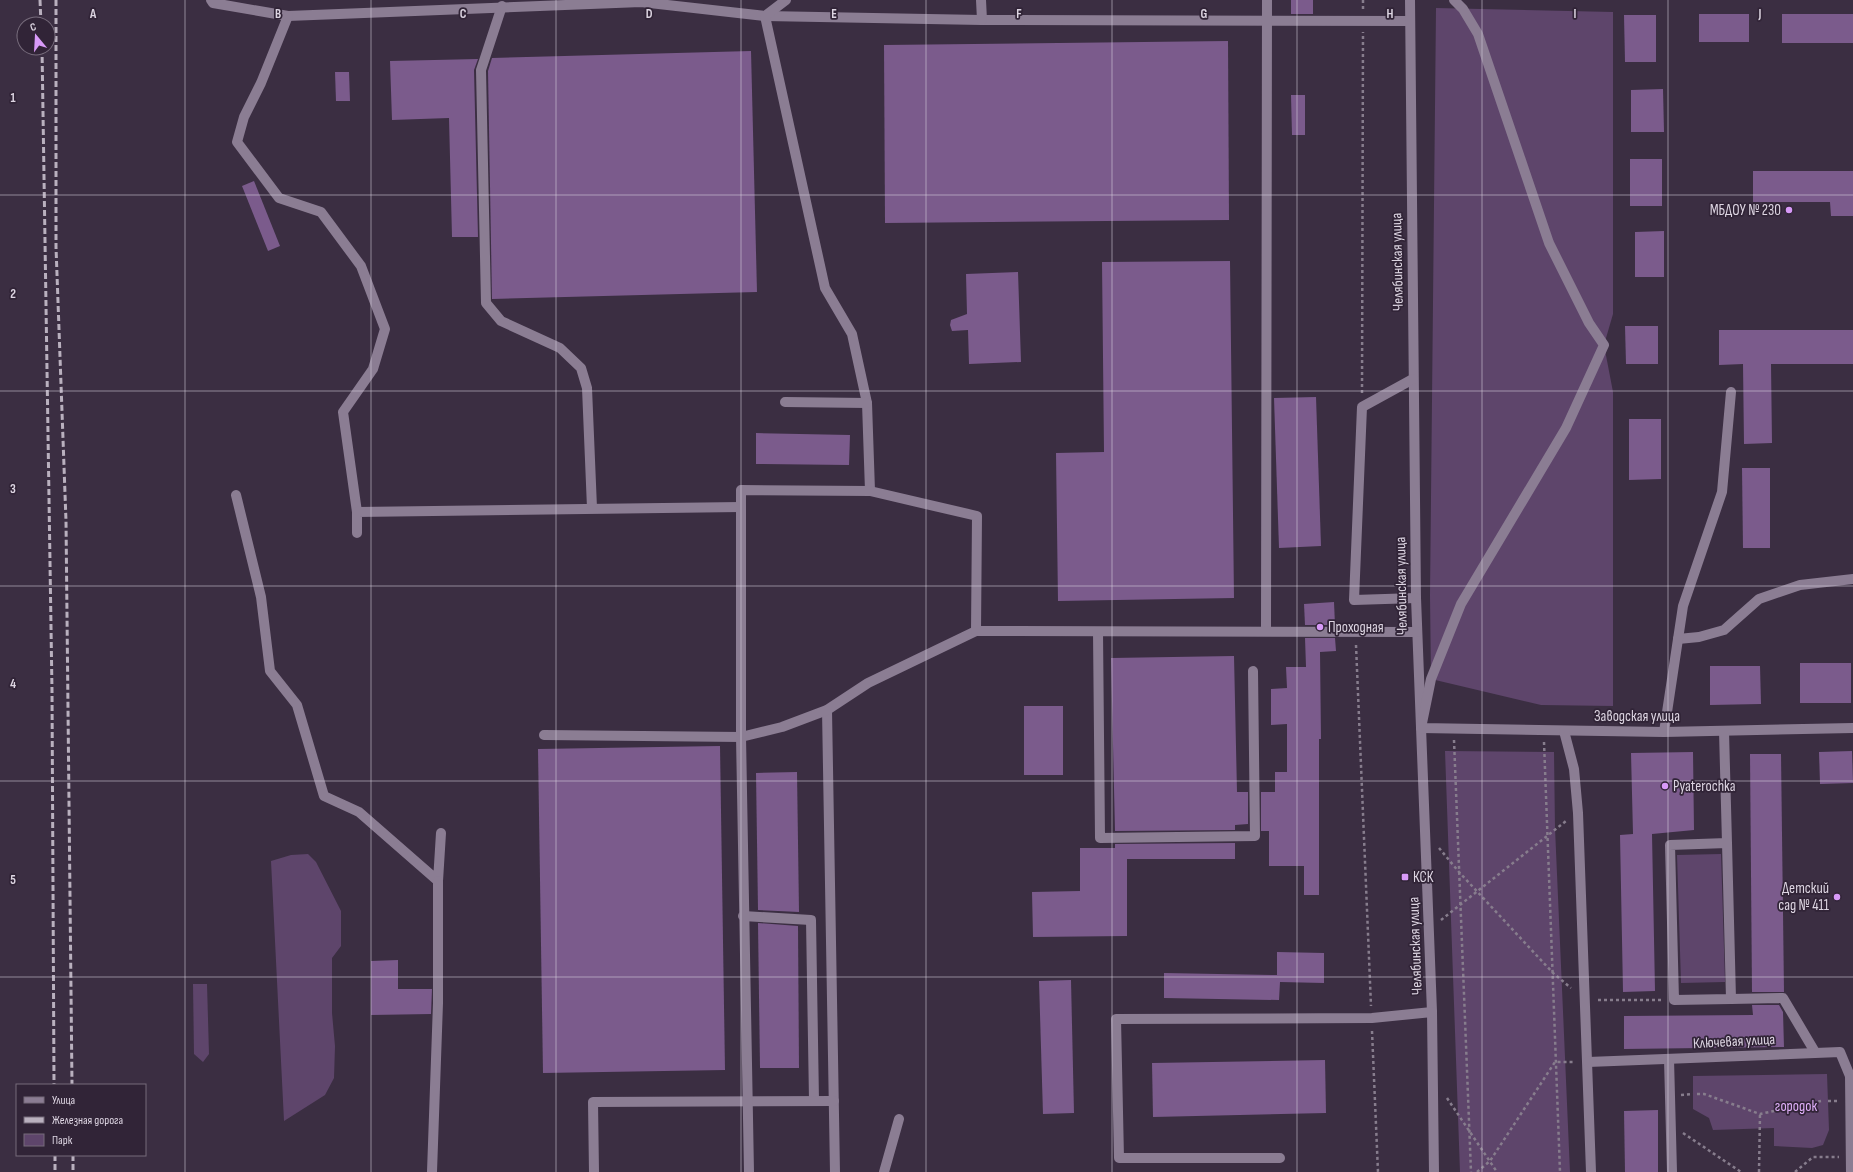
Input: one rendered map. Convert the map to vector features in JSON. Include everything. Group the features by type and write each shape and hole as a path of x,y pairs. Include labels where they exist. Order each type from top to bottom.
{"street":[{"path":"211,0 213,3 288,16 641,1 765,16 982,20 1410,21"},
{"path":"765,16 786,0"},
{"path":"981,0 982,20"},
{"path":"1266,631 1267,0"},
{"name":"Челябинская улица","path":"1410,0 1416,598 1420,728 1430,928 1434,1078 1434,1172"},
{"path":"1420,728 1431,679 1461,604 1566,428 1604,345 1589,323 1549,243 1478,34 1463,9 1454,0"},
{"path":"502,6 481,70 486,303 501,321 560,348 581,368 587,388 592,508"},
{"path":"288,16 262,83 244,117 237,142 279,198 321,212 361,266 385,329 373,369 343,412 357,512 357,533"},
{"path":"765,16 825,288 852,334 867,403 870,491"},
{"path":"1413,379 1362,407 1354,600 1416,598"},
{"path":"1664,732 1683,606 1722,492 1731,392"},
{"path":"785,402 867,403"},
{"path":"749,1172 741,737 741,490 870,491 977,516 976,631"},
{"path":"236,496 261,597 270,672 297,705 324,796 359,812 438,881"},
{"path":"357,512 741,507"},
{"path":"1678,639 1700,637 1724,630 1759,599 1800,585 1853,579"},
{"path":"544,735 741,737 782,727 827,710 868,683 976,631 1266,631 1355,634 1417,632"},
{"path":"1098,632 1100,838 1255,836 1253,671"},
{"path":"827,710 836,1172"},
{"name":"Заводская улица","path":"1420,728 1664,732 1853,728"},
{"path":"1564,731 1574,769 1578,813 1586,1000 1591,1172"},
{"path":"1724,731 1731,999"},
{"path":"432,1172 438,1003 438,881 441,833"},
{"path":"1727,843 1670,845 1674,1000 1783,998 1815,1052"},
{"path":"744,916 811,920 814,1101"},
{"path":"1280,1158 1119,1158 1116,1018 1372,1018 1432,1012"},
{"name":"Ключевая улица","path":"1588,1062 1840,1052 1850,1076 1852,1090"},
{"path":"1669,1059 1672,1172"},
{"path":"1852,1090 1852,1172"},
{"path":"594,1172 593,1102 834,1101"},
{"path":"884,1172 899,1119"}],"path":[{"path":"1362,407 1363,0"},
{"path":"1355,634 1378,1172"},
{"path":"1453,728 1471,1172"},
{"path":"1544,731 1560,1172"},
{"path":"1430,928 1478,892 1556,828"},
{"path":"1426,832 1459,872 1553,973 1586,1000 1674,1000"},
{"path":"1555,1062 1588,1062"},
{"path":"1477,1172 1490,1161 1555,1062"},
{"path":"1434,1078 1497,1172"},
{"path":"1696,1094 1704,1094 1760,1114 1821,1101"},
{"path":"1759,1172 1760,1114"},
{"path":"1671,1125 1741,1172"},
{"path":"1795,1172 1813,1157 1852,1157"}],"green space":[{"path":"1436,8 1613,12 1613,314 1604,345 1613,392 1613,706 1541,705 1431,679 1430,596"},
{"path":"1445,751 1554,752 1555,828 1570,1172 1460,1172"},
{"path":"308,854 316,862 341,911 341,946 332,958 332,1013 335,1046 334,1078 325,1095 284,1121 271,861 291,855"},
{"path":"1721,854 1725,982 1681,983 1677,855"},
{"path":"193,984 207,984 209,1054 203,1062 194,1054"},
{"name":"городок","path":"1827,1074 1829,1130 1823,1145 1812,1148 1774,1146 1774,1128 1713,1130 1709,1118 1693,1109 1693,1076"}],"building":[{"path":"1291,0 1313,0 1313,14 1291,14"},
{"path":"1699,14 1749,14 1749,42 1699,42"},
{"path":"1782,14 1853,14 1853,43 1782,43"},
{"path":"1624,15 1656,15 1656,62 1625,62"},
{"path":"1228,41 1229,220 885,223 884,45"},
{"path":"751,51 757,292 492,299 488,71 492,58"},
{"path":"478,59 474,70 478,237 452,237 449,118 392,120 390,61"},
{"path":"335,72 349,72 350,101 336,101"},
{"path":"1663,89 1664,132 1631,132 1631,90"},
{"path":"1291,95 1305,95 1305,135 1292,135"},
{"path":"1630,159 1662,159 1662,206 1630,206"},
{"path":"1753,171 1853,171 1853,216 1831,216 1830,202 1753,202"},
{"path":"254,181 280,246 268,251 242,186"},
{"path":"1664,231 1664,277 1635,277 1635,232"},
{"path":"1230,261 1234,598 1058,601 1056,453 1104,452 1102,262"},
{"path":"1018,272 1021,362 969,364 968,330 952,331 950,325 951,320 967,314 966,274"},
{"path":"1625,326 1658,326 1658,364 1626,364"},
{"path":"1719,330 1853,330 1853,364 1771,364 1772,443 1744,444 1743,364 1719,365"},
{"path":"1316,397 1321,546 1279,548 1274,398"},
{"path":"1629,419 1661,419 1661,479 1629,480"},
{"path":"756,433 850,435 849,465 756,464"},
{"path":"1742,468 1770,468 1770,548 1743,548"},
{"path":"1334,602 1335,625 1305,625 1304,604"},
{"path":"1305,638 1335,638 1336,651 1320,652 1321,739 1319,739 1319,895 1304,895 1304,866 1269,866 1269,831 1261,831 1261,792 1275,792 1275,772 1287,772 1287,724 1271,725 1271,689 1287,688 1286,667 1306,667"},
{"path":"1234,656 1237,792 1248,792 1248,824 1235,825 1235,830 1115,831 1111,658"},
{"path":"1800,663 1851,663 1851,703 1800,703"},
{"path":"1710,666 1760,666 1761,704 1710,705"},
{"path":"1024,706 1063,706 1063,775 1024,775"},
{"path":"720,746 725,1070 543,1073 538,749"},
{"path":"1852,751 1853,783 1820,784 1819,752"},
{"path":"1693,752 1694,830 1652,834 1655,991 1623,992 1620,835 1633,834 1631,753"},
{"path":"1750,754 1781,754 1784,992 1752,992"},
{"path":"797,772 799,912 758,910 756,773"},
{"path":"1235,843 1235,859 1127,859 1127,936 1033,937 1032,892 1080,891 1080,848 1115,848 1115,844"},
{"path":"758,923 798,926 799,1068 760,1068"},
{"path":"1277,952 1324,953 1324,983 1280,982 1279,1000 1164,998 1164,973 1277,975"},
{"path":"398,960 398,989 432,989 431,1014 371,1015 371,961"},
{"path":"1071,980 1074,1113 1043,1114 1039,981"},
{"path":"1752,1005 1779,1005 1783,1012 1784,1047 1624,1049 1624,1016 1753,1015"},
{"path":"1325,1060 1326,1113 1153,1117 1152,1063"},
{"path":"1658,1110 1658,1172 1625,1172 1624,1111"}],"railway":[{"path":"40,0 41,16"},
{"path":"56,0 56,247 66,521 72,1084"},
{"path":"42,56 52,691 54,1084"},
{"path":"55,1156 55,1172"},
{"path":"73,1156 73,1172"}],"place":[{"name":"МБДОУ № 230","path":"1789,210"},
{"name":"Проходная","path":"1320,627"},
{"name":"Pyaterochka","path":"1665,786"},
{"name":"КСК","path":"1405,877"},
{"name":"Детский сад № 411","path":"1837,897"}]}
